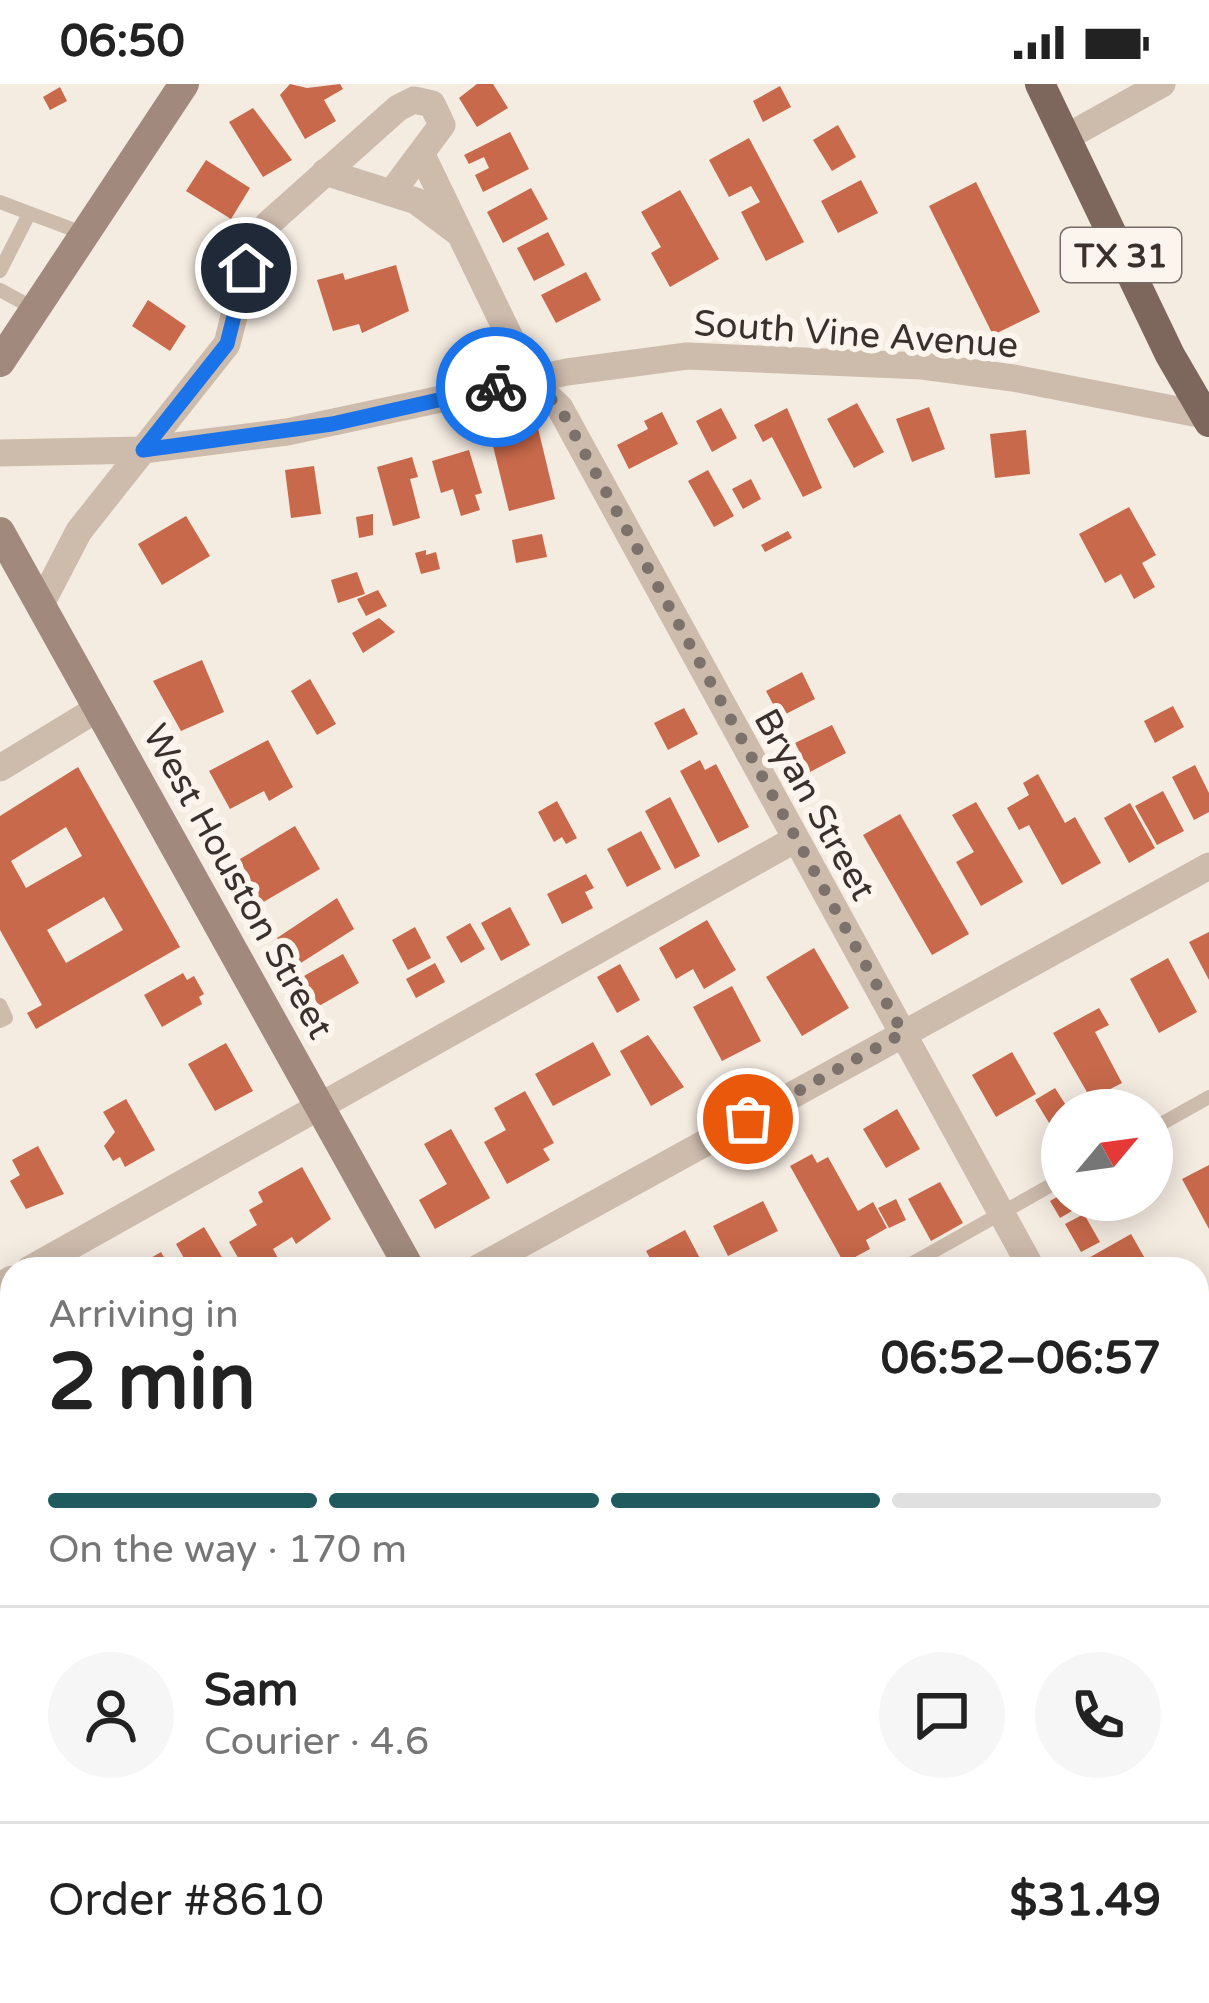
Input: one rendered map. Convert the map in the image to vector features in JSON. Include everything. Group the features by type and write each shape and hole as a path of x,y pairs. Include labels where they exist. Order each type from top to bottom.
{"main road":[{"name":"TX 31","path":"1040,84 1208,418"}],"street":[{"path":"0,362 184,84"},
{"path":"1065,138 1130,93 1162,84"},
{"path":"40,606 79,531 227,344 251,251 268,224 414,100 432,104 442,125 424,157 392,192"},
{"name":"Bryan Street","path":"424,157 530,379 560,408 1025,1257"},
{"path":"325,172 431,209 463,238"},
{"name":"South Vine Avenue","path":"0,453 143,450 332,424 530,379 654,358 808,359 992,375 1208,418"},
{"name":"West Houston Street","path":"0,532 403,1257"},
{"path":"0,768 97,709"},
{"path":"80,1257 320,1104 794,841"},
{"path":"498,1257 1209,866"}],"lane":[{"path":"0,202 86,234"},
{"path":"0,271 29,214"},
{"path":"0,290 35,309"},
{"path":"0,1005 6,1018 0,1021"},
{"path":"1173,1117 1209,1097"},
{"path":"923,1257 1041,1191"}],"building":[{"path":"290,84 307,88 340,84 343,89 324,100 336,121 305,139 280,95"},
{"path":"477,84 493,84 508,108 477,127 459,98"},
{"path":"780,86 791,107 763,122 753,101"},
{"path":"60,87 67,101 50,110 43,97"},
{"path":"253,108 292,160 263,177 229,122"},
{"path":"838,125 856,157 832,171 813,140"},
{"path":"510,132 529,169 483,192 475,175 489,168 484,157 469,164 464,155"},
{"path":"749,138 804,242 766,261 741,212 760,202 751,186 729,197 709,160"},
{"path":"206,160 250,188 231,219 186,191"},
{"path":"861,180 878,213 838,233 821,201"},
{"path":"976,182 1040,312 993,335 929,206"},
{"path":"531,188 548,219 503,243 487,212"},
{"path":"680,190 719,259 670,287 651,253 661,247 641,212"},
{"path":"548,232 565,265 534,281 517,248"},
{"path":"396,265 409,311 362,333 359,324 333,331 317,280 343,273 345,280"},
{"path":"586,272 601,300 556,323 541,295"},
{"path":"148,300 186,326 170,351 132,326"},
{"path":"857,403 884,452 854,468 827,419"},
{"path":"929,407 945,449 912,462 896,419"},
{"path":"721,408 737,438 712,452 696,421"},
{"path":"787,408 822,488 803,497 772,437 763,442 754,425"},
{"path":"662,412 678,444 629,469 617,445 648,429 644,421"},
{"path":"537,424 555,499 509,511 492,442"},
{"path":"1026,430 1030,474 995,478 990,434"},
{"path":"469,450 482,493 475,495 480,510 461,516 453,489 441,493 432,461"},
{"path":"412,457 418,477 410,479 420,518 393,526 377,467"},
{"path":"314,466 321,514 291,518 285,470"},
{"path":"708,470 734,516 714,527 688,481"},
{"path":"751,479 761,499 743,509 732,489"},
{"path":"1129,507 1156,555 1142,563 1155,587 1134,599 1121,574 1105,583 1079,534"},
{"path":"373,514 373,535 359,538 356,517"},
{"path":"186,516 210,556 162,585 138,544"},
{"path":"788,531 792,538 765,552 761,545"},
{"path":"542,534 547,557 516,563 512,540"},
{"path":"426,550 426,555 436,552 440,569 421,574 415,553"},
{"path":"357,572 365,594 338,603 331,580"},
{"path":"378,590 387,606 366,616 357,599"},
{"path":"379,618 395,632 363,653 352,633"},
{"path":"202,660 224,712 181,731 153,681"},
{"path":"802,672 815,699 780,717 766,691"},
{"path":"310,679 336,724 317,735 291,691"},
{"path":"1173,706 1184,727 1155,743 1144,721"},
{"path":"684,708 698,734 668,750 654,723"},
{"path":"832,725 846,753 810,772 795,743"},
{"path":"268,740 293,787 269,801 264,791 230,809 209,771"},
{"path":"700,760 705,770 716,764 749,827 718,843 680,771"},
{"path":"1195,765 1209,793 1209,812 1194,820 1172,777"},
{"path":"78,767 180,947 36,1029 27,1013 42,1005 0,930 0,816","holes":["66,827 82,856 26,888 11,861","104,897 123,930 66,963 47,930"]},
{"path":"1038,774 1065,823 1075,817 1101,863 1062,885 1029,825 1019,830 1007,808 1029,795 1023,783"},
{"path":"1163,791 1184,831 1157,845 1135,806"},
{"path":"670,797 700,856 675,869 645,811"},
{"path":"557,801 577,838 566,844 562,837 554,842 538,812"},
{"path":"976,802 1023,882 981,906 956,862 974,852 952,815"},
{"path":"1130,803 1155,848 1129,863 1104,818"},
{"path":"900,814 969,934 932,955 863,835"},
{"path":"295,826 320,869 260,904 240,859"},
{"path":"641,831 661,869 627,887 607,849"},
{"path":"586,874 594,888 585,892 593,908 562,924 547,894"},
{"path":"337,898 354,929 293,968 277,938"},
{"path":"510,907 530,945 501,961 481,923"},
{"path":"707,920 736,970 704,989 693,969 676,979 659,948"},
{"path":"470,923 485,949 461,963 446,937"},
{"path":"415,927 431,958 408,970 392,940"},
{"path":"1209,932 1209,980 1189,942"},
{"path":"814,948 849,1008 802,1036 766,977"},
{"path":"343,954 359,983 319,1006 302,977"},
{"path":"1168,958 1197,1012 1159,1033 1130,979"},
{"path":"435,963 445,982 416,998 406,979"},
{"path":"620,964 640,1000 617,1013 597,977"},
{"path":"183,973 187,980 194,976 204,994 199,997 202,1004 162,1027 144,995"},
{"path":"732,986 761,1041 722,1061 693,1007"},
{"path":"1099,1008 1109,1025 1095,1032 1122,1083 1110,1089 1085,1089 1053,1033"},
{"path":"648,1035 684,1087 651,1106 620,1051"},
{"path":"593,1042 611,1075 553,1106 535,1074"},
{"path":"226,1043 253,1091 215,1111 188,1064"},
{"path":"1012,1052 1036,1094 996,1117 972,1075"},
{"path":"525,1091 554,1143 543,1149 550,1160 507,1184 484,1142 506,1130 494,1108"},
{"path":"126,1099 155,1150 125,1167 120,1157 113,1161 104,1146 115,1132 103,1112"},
{"path":"897,1109 920,1149 886,1168 863,1129"},
{"path":"451,1129 490,1198 435,1229 419,1200 447,1184 424,1144"},
{"path":"38,1146 64,1194 26,1209 10,1181 20,1175 12,1160"},
{"path":"812,1154 817,1163 828,1157 858,1211 873,1202 887,1228 866,1240 870,1249 855,1257 841,1257 790,1166"},
{"path":"1209,1165 1209,1229 1182,1179"},
{"path":"302,1167 331,1219 296,1244 292,1237 273,1249 277,1257 238,1257 229,1242 257,1225 249,1210 263,1202 258,1192"},
{"path":"940,1182 963,1223 931,1241 908,1199"},
{"path":"896,1199 906,1220 889,1228 878,1208"},
{"path":"763,1201 778,1231 728,1256 713,1226"},
{"path":"1088,1221 1100,1242 1081,1252 1065,1224"},
{"path":"204,1227 222,1257 183,1257 176,1244"},
{"path":"685,1230 699,1257 649,1257 646,1251"},
{"path":"1131,1234 1144,1257 1090,1257"}],"way so far":[{"path":"496,387 530,379 560,408 903,1033 748,1119"}],"route":[{"path":"246,268 235,327 227,344 143,450 332,424 496,387"}]}
